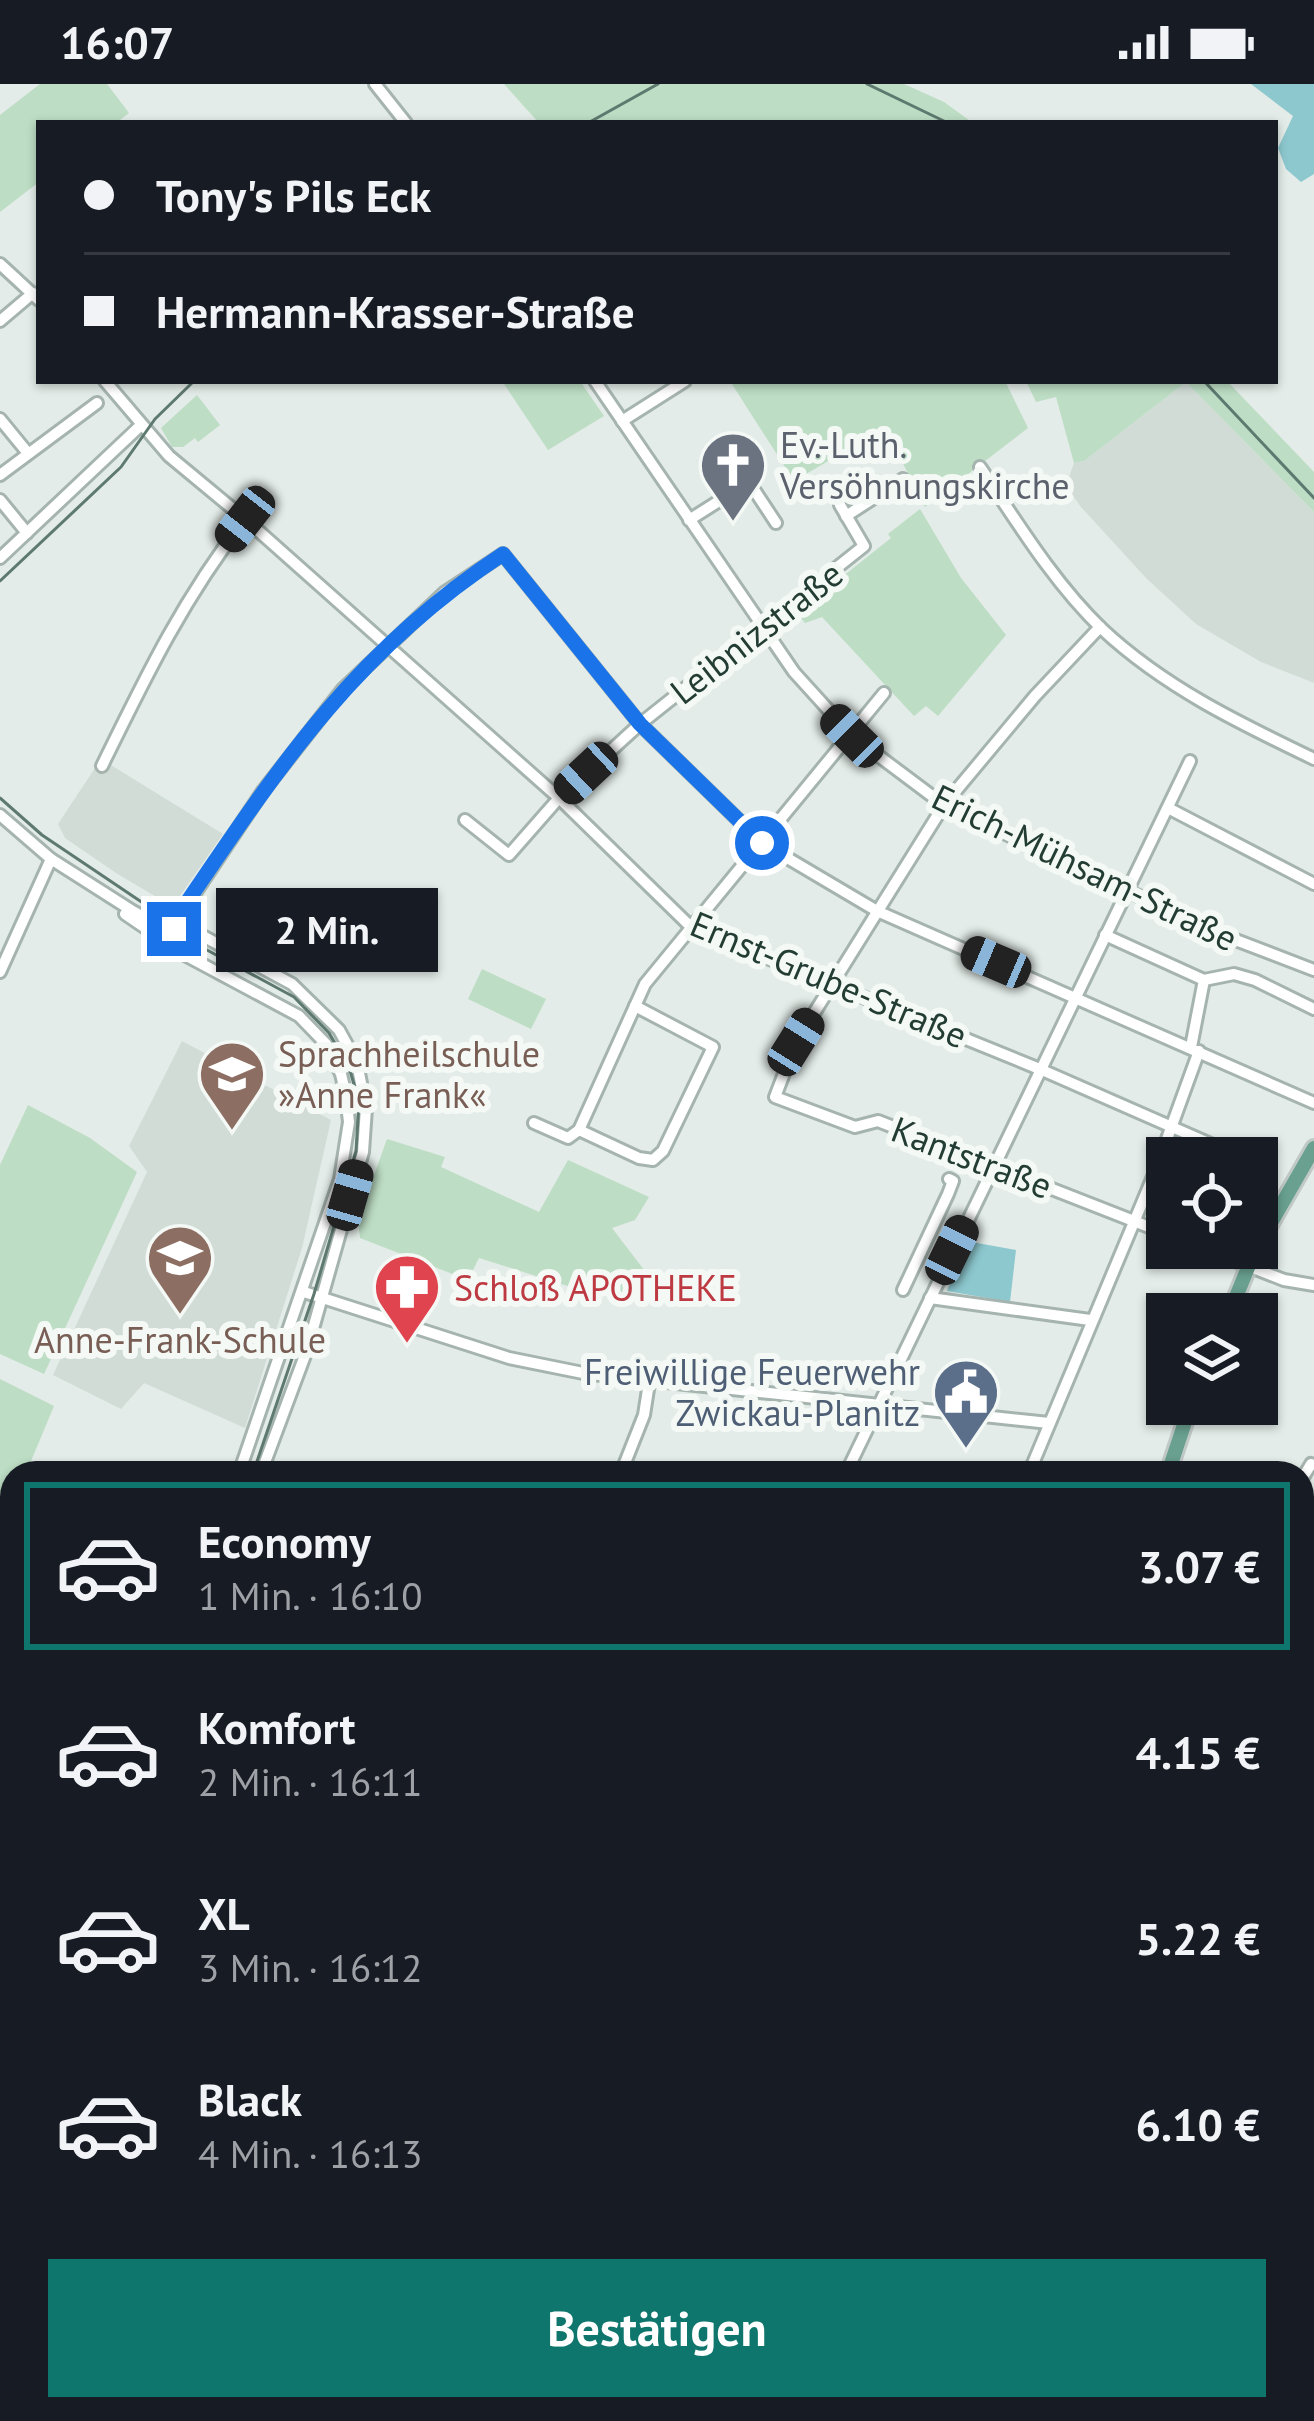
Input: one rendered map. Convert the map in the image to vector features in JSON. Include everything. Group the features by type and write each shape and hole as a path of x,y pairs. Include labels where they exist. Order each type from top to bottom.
{"main road":[{"path":"1278,1205 1314,1148"},
{"path":"1172,1461 1184,1425"}],"street":[{"path":"375,84 404,120"},
{"path":"0,264 36,297 0,321"},
{"path":"0,558 140,426 107,384"},
{"name":"Erich-Mühsam-Straße","path":"597,384 794,672 852,736 944,805 1127,892 1314,970"},
{"path":"622,422 680,384"},
{"path":"0,475 98,403"},
{"path":"0,419 27,452"},
{"name":"Ernst-Grube-Straße","path":"140,426 559,798 691,927 1194,1137"},
{"path":"980,467 1037,551 1100,627 1175,686 1314,759"},
{"name":"Leibnizstraße","path":"465,820 508,855 559,798 640,724 864,546 843,510 903,479"},
{"path":"689,520 749,482 776,523"},
{"path":"0,500 27,533"},
{"path":"102,766 176,616 245,519"},
{"path":"163,941 301,740 387,644 444,593 503,554 640,724 762,843 877,911 1314,1103"},
{"path":"832,985 944,805 1100,627"},
{"path":"534,1123 568,1138 579,1130 645,984 884,693"},
{"path":"851,1461 1190,761"},
{"path":"1168,808 1314,884"},
{"path":"0,815 51,859 110,898 149,920 188,928 292,984 339,1030 357,1063 365,1096 365,1139 323,1297 266,1461"},
{"path":"0,972 51,859"},
{"path":"110,898 163,941 291,1010 326,1044 340,1074 349,1118 347,1144 304,1292 243,1461"},
{"path":"1106,935 1204,980 1234,974 1314,1009"},
{"path":"1034,1461 1171,1127 1195,1049 1204,980"},
{"name":"Kantstraße","path":"832,985 796,1042 775,1097 855,1127 878,1121 1146,1225"},
{"path":"579,1130 653,1160 663,1151 713,1047 635,1006"},
{"path":"903,1290 948,1194 953,1181 949,1180"},
{"path":"1255,1269 1296,1284 1314,1285"},
{"path":"304,1292 509,1358 649,1383 878,1402 1049,1423"},
{"path":"930,1298 1090,1320"},
{"path":"627,1461 638,1437 649,1383"}],"shaded area":[{"path":"1188,384 1314,512 1314,683 1261,662 1196,624 1147,579 1066,486 1074,463 1084,461"},
{"path":"101,759 223,834 175,903 170,905 65,838 58,824"},
{"name":"Anne-Frank-Schule","path":"182,1041 331,1120 302,1248 245,1428 144,1383 121,1409 53,1375 147,1172 129,1146"}],"green space":[{"path":"40,84 107,84 129,113 120,120 36,120 36,184 0,212 0,115"},
{"path":"504,84 904,84 944,102 969,120 536,120"},
{"path":"504,384 582,384 604,416 548,450"},
{"path":"732,384 1006,384 1028,428 925,507 885,428 794,481"},
{"path":"1027,384 1183,384 1084,461 1074,463 1056,397 1036,402"},
{"path":"1188,384 1230,384 1314,472 1314,512"},
{"path":"197,395 220,425 198,442 195,438 183,447 172,447 161,428"},
{"path":"920,509 961,578 1006,635 938,716 926,706 914,716 822,617 805,623 797,613"},
{"path":"482,969 546,999 531,1029 468,999"},
{"path":"28,1105 90,1138 137,1172 44,1374 0,1354 0,1165"},
{"path":"387,1139 445,1157 441,1167 539,1212 568,1160 649,1197 635,1220 612,1228 664,1296 662,1304 568,1286 479,1258 468,1280 360,1238 358,1220"},
{"path":"0,1379 54,1406 31,1461 0,1461"}],"water":[{"path":"1251,84 1314,84 1314,174 1301,182 1286,169 1278,148 1293,116"},
{"path":"966,1241 1016,1250 1010,1302 947,1291"}],"tram line":[{"path":"593,120 658,84"},
{"path":"867,84 942,120"},
{"path":"0,581 121,467 155,419 191,384"},
{"path":"1207,384 1314,498"},
{"path":"0,798 42,835 146,905 183,937 294,997 329,1033 349,1067 359,1102 356,1151 257,1461"}],"place":[{"name":"Ev.-Luth. Versöhnungskirche","path":"733,524"},
{"name":"Sprachheilschule »Anne Frank«","path":"232,1133"},
{"name":"Anne-Frank-Schule","path":"180,1317"},
{"name":"Schloß APOTHEKE","path":"407,1346"},
{"name":"Freiwillige Feuerwehr Zwickau-Planitz","path":"966,1451"}],"route":[{"path":"174,929 181,911 263,791 343,689 444,593 503,554 640,724 762,843"}]}
